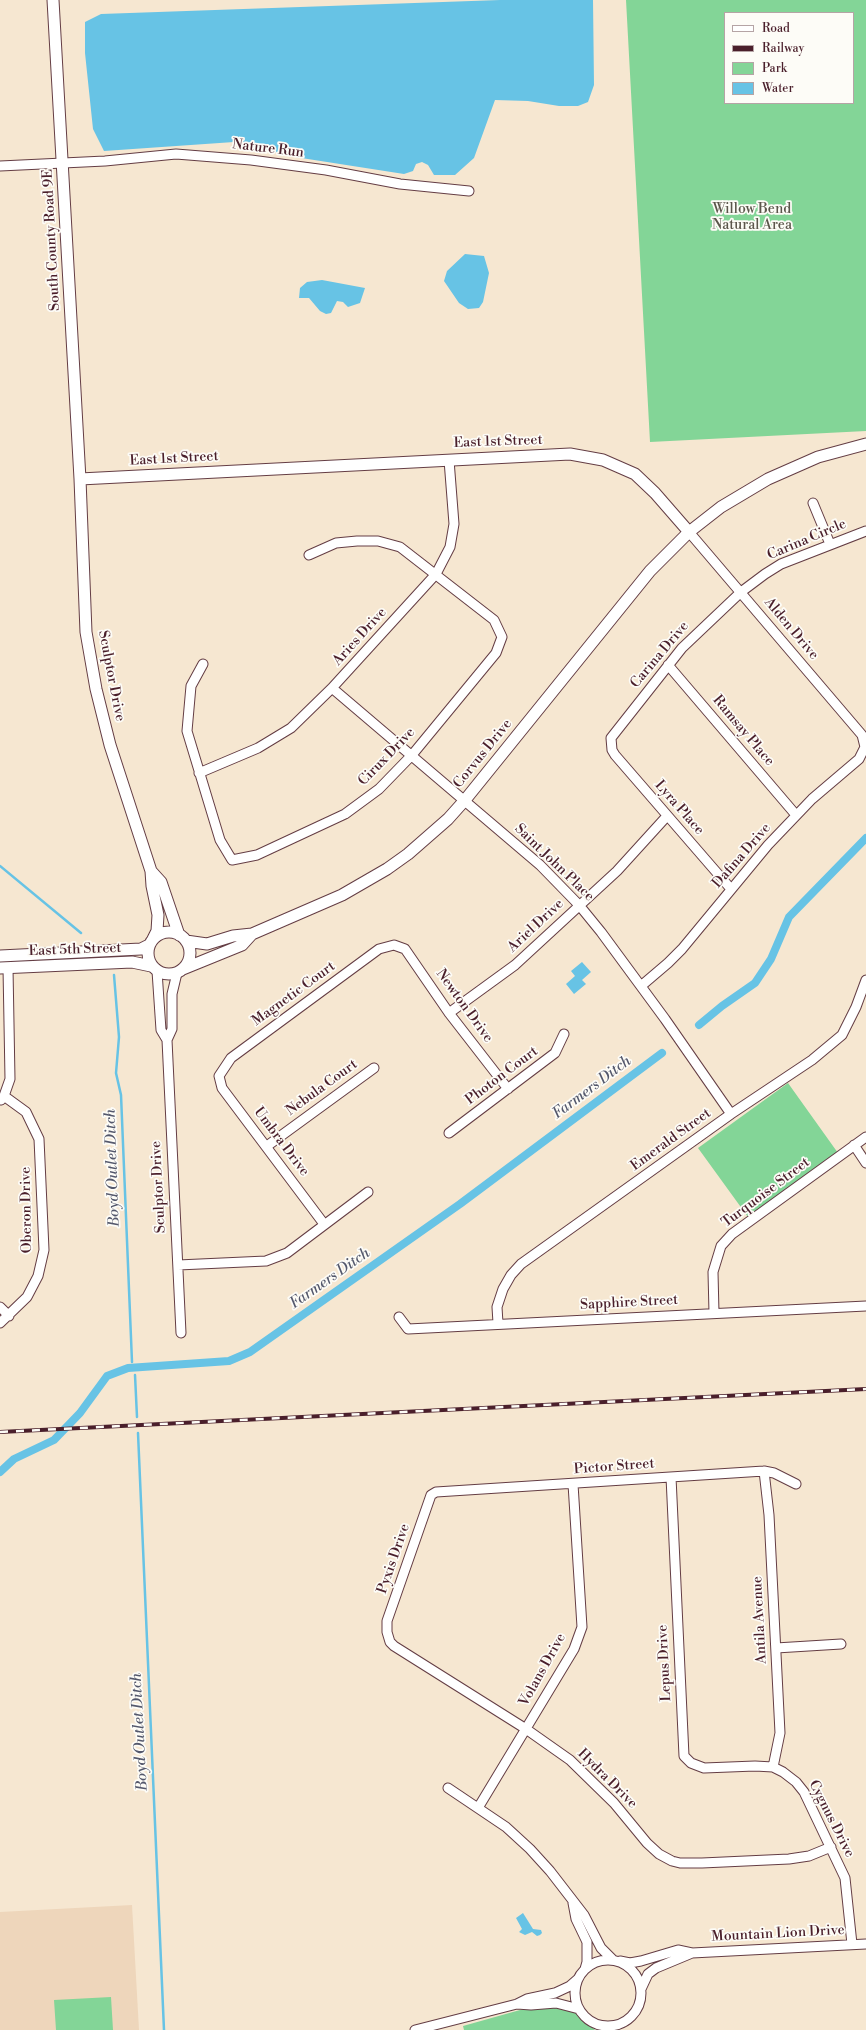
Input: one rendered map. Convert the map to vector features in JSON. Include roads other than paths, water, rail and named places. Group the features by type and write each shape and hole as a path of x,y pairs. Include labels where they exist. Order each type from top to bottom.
{"street":[{"name":"South County Road 9E","path":"53,0 80,479"},
{"name":"Nature Run","path":"0,166 62,164 176,154 251,160 326,170 400,184 469,191"},
{"path":"689,532 721,507 768,479 818,457 866,444"},
{"name":"East 1st Street","path":"80,479 570,454 603,460 622,467 640,478 689,532"},
{"name":"Aries Drive","path":"199,773 258,748 291,728 332,688 436,574 450,547 454,524 449,460"},
{"name":"Sculptor Drive","path":"80,479 86,632 90,661 110,745 151,871 152,886 158,915 156,931 151,942"},
{"path":"813,503 830,544"},
{"name":"Alden Drive","path":"689,532 862,735 865,747"},
{"name":"Corvus Drive","path":"182,938 207,944 233,936 252,934 342,895 382,872 428,837 465,800 650,571 689,532"},
{"name":"Carina Circle","path":"741,592 781,564 830,544 866,532"},
{"path":"309,555 336,543 378,541 400,547 436,574"},
{"name":"Cirux Drive","path":"199,773 220,840 232,860 257,855 345,814 379,789 412,755 496,653 502,637 494,620 436,574"},
{"name":"Carina Drive","path":"610,744 613,733 668,664 698,631 741,592"},
{"path":"199,773 187,731 191,686 203,664"},
{"name":"Ramsay Place","path":"668,664 796,815"},
{"name":"Saint John Place","path":"332,688 540,865 579,905 640,986 731,1114"},
{"name":"Lyra Place","path":"610,744 614,755 731,889"},
{"name":"Dafina Drive","path":"640,986 682,949 731,889 796,815 826,786 859,759 865,747"},
{"name":"Ariel Drive","path":"450,1013 515,965 630,858 667,816"},
{"name":"Sculptor Drive","path":"151,871 161,882 182,938"},
{"path":"165,932 182,938 190,953 187,964 180,971 170,974 154,968 148,960 151,942 165,932"},
{"name":"Corvus Drive","path":"180,971 242,945 252,934"},
{"name":"East 5th Street","path":"0,956 141,949 151,942"},
{"name":"Newton Drive","path":"394,945 405,949 450,1013 508,1089"},
{"name":"Magnetic Court","path":"219,1076 231,1058 379,949 394,945"},
{"name":"East 5th Street","path":"4,968 132,962 154,968"},
{"path":"2,1098 10,1079 4,968"},
{"name":"Sculptor Drive","path":"154,968 161,1030 167,1040"},
{"name":"Sculptor Drive","path":"180,971 172,994 172,1029 167,1040 181,1333"},
{"name":"Emerald Street","path":"498,1323 497,1307 503,1289 511,1275 521,1264 731,1114 812,1060 842,1036 856,1007 866,980"},
{"name":"Photon Court","path":"449,1134 555,1054 564,1034"},
{"name":"Nebula Court","path":"267,1146 374,1068"},
{"name":"Umbra Drive","path":"219,1076 222,1088 324,1224"},
{"name":"Oberon Drive","path":"0,1323 10,1316 27,1297 38,1276 44,1250 39,1139 26,1112 2,1098"},
{"name":"Turquoise Street","path":"714,1313 713,1272 721,1246 732,1234 866,1137"},
{"path":"854,1145 866,1163"},
{"path":"178,1265 266,1261 287,1253 368,1192"},
{"name":"Sapphire Street","path":"399,1317 408,1329 498,1323 866,1306"},
{"path":"0,1307 10,1316"},
{"name":"Pictor Street","path":"431,1495 436,1492 764,1471 774,1473 796,1484"},
{"name":"Antila Avenue","path":"764,1471 769,1515 780,1733 773,1767"},
{"name":"Lepus Drive","path":"671,1477 684,1756 691,1764 704,1768 755,1766 773,1767"},
{"name":"Volans Drive","path":"478,1808 574,1649 582,1627 573,1484"},
{"name":"Pyxis Drive","path":"387,1632 387,1621 431,1495"},
{"name":"Hydra Drive","path":"387,1632 390,1642 394,1646 526,1729 570,1760 614,1803 647,1843 659,1854 672,1861 680,1863 702,1863 788,1859 809,1856 831,1847"},
{"path":"776,1648 841,1644"},
{"name":"Cygnus Drive","path":"773,1767 783,1772 800,1787 846,1878 852,1944"},
{"path":"448,1788 506,1827 530,1849 550,1871 573,1903 584,1915 601,1948 616,1961 634,1972 641,1989 640,2003 637,2009 619,2027 601,2025 592,2022"},
{"path":"573,1903 576,1919 587,1942 585,1969"},
{"name":"Mountain Lion Drive","path":"616,1961 641,1961 678,1950 692,1953 866,1944"},
{"name":"Mountain Lion Drive","path":"641,1989 648,1974 656,1968 692,1953"},
{"path":"415,2030 517,2004 528,1998 563,1990 578,1979 585,1969 598,1961 616,1961"},
{"path":"578,1979 575,1994 579,2009 598,2030"},
{"path":"517,2004 531,2005 556,2003 579,2009"}],"water":[{"path":"500,0 593,0 594,85 588,102 578,106 559,106 528,101 495,100 474,158 455,175 434,175 428,165 422,162 416,164 413,171 404,174 295,157 234,142 104,151 93,129 85,53 85,22 101,14"},
{"path":"465,254 484,256 489,273 483,302 479,308 468,309 459,303 444,281 447,271"},
{"path":"322,280 365,288 360,303 348,307 343,302 337,301 331,313 326,314 320,311 309,298 299,298 300,288 307,282"},
{"path":"582,962 591,972 582,980 586,984 574,994 566,984 575,976 571,971"},
{"path":"523,1913 533,1929 541,1930 542,1933 540,1935 537,1936 532,1932 525,1935 519,1932 522,1929 516,1918"}],"waterway":[{"name":"Farmers Ditch","path":"699,1025 722,1006 755,983 771,959 789,917 866,838"},
{"name":"Boyd Outlet Ditch","path":"0,866 81,933"},
{"name":"Boyd Outlet Ditch","path":"114,975 119,1037 116,1073 121,1095 132,1362"},
{"name":"Farmers Ditch","path":"0,1472 14,1459 54,1440 80,1413 107,1376 128,1368 229,1361 250,1352 460,1204 662,1053"},
{"name":"Boyd Outlet Ditch","path":"135,1375 137,1417"},
{"name":"Boyd Outlet Ditch","path":"138,1433 164,2030"}],"railway":[{"path":"0,1432 866,1389"}],"park label":[{"name":"Willow Bend Natural Area","path":"752,218"}]}
